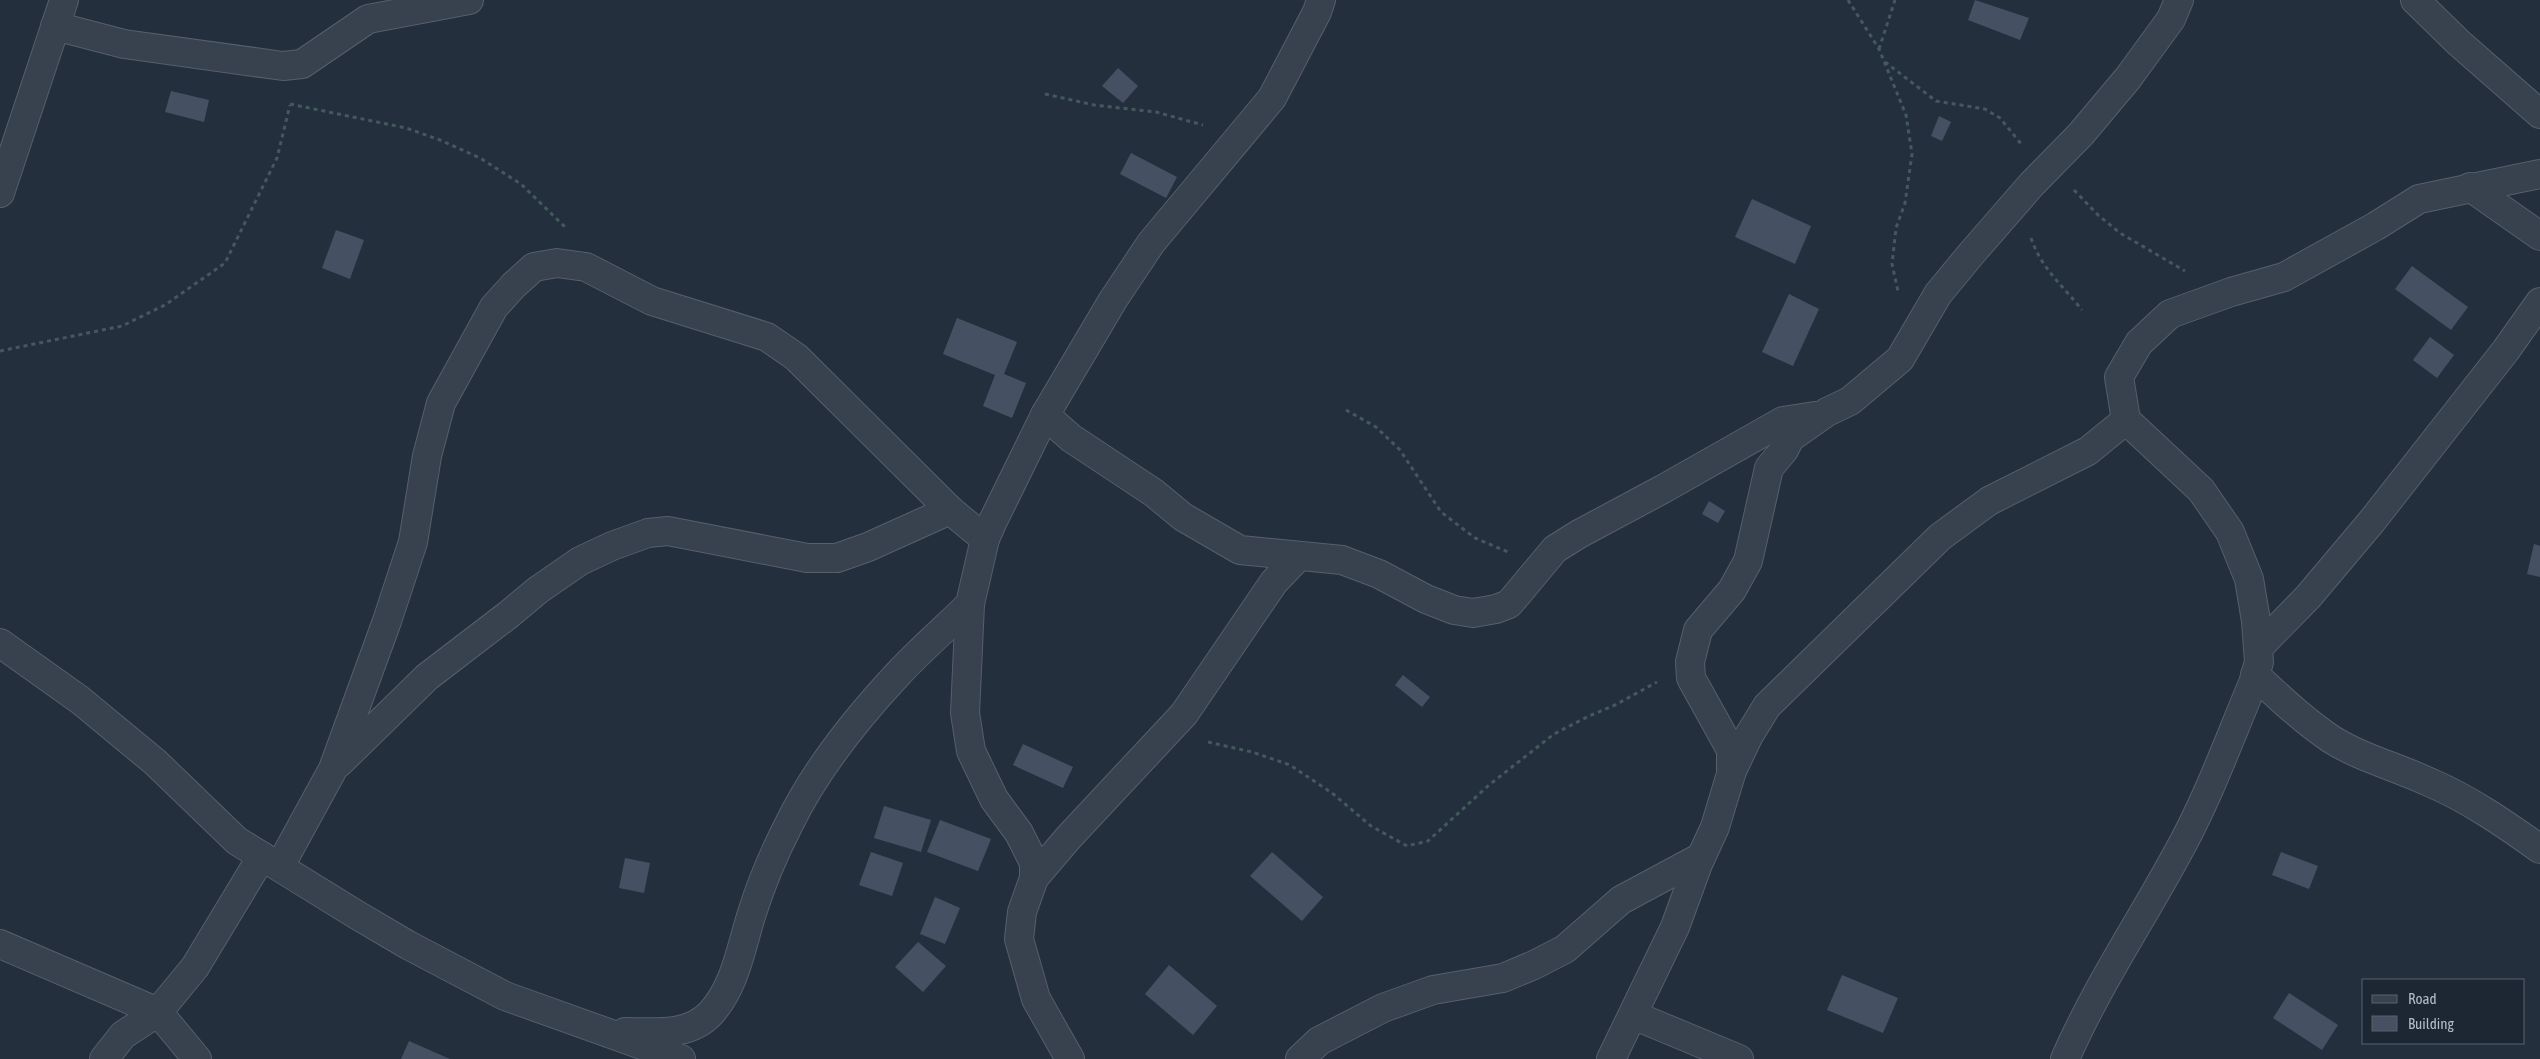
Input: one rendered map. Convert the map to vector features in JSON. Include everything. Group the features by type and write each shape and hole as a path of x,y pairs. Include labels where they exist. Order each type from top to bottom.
{"street":[{"path":"0,193 64,0"},
{"path":"55,26 124,44 283,66 302,64 368,19 470,0"},
{"path":"1070,1059 1036,999 1018,939 1022,912 1034,878 1034,863 1028,848 994,799 971,751 965,713 970,604 985,539 1045,415 1113,300 1151,243 1272,98 1317,12 1321,0"},
{"path":"1731,774 1731,750 1691,678 1690,662 1698,630 1732,590 1748,561 1769,468 1784,450 1790,438 1822,416 1850,401 1900,359 1938,294 1971,254 2081,134 2144,58 2171,19 2179,0"},
{"path":"2415,0 2458,42 2540,114"},
{"path":"2065,1059 2077,1032 2131,932 2177,855 2259,662 2256,621 2249,579 2230,532 2201,490 2126,420 2119,377 2139,343 2170,314 2231,292 2284,277 2376,226 2419,199 2540,174"},
{"path":"2470,187 2540,236"},
{"path":"333,769 413,542 427,456 441,403 494,307 534,267 557,263 586,267 652,301 767,337 796,357 950,510 985,539"},
{"path":"2258,648 2308,597 2372,522 2500,357 2540,302"},
{"path":"1045,415 1071,438 1124,472 1183,517 1240,550 1342,560 1359,565 1426,600 1454,610 1473,613 1496,609 1509,604 1555,550 1579,534 1663,489 1776,424 1796,417 1822,416"},
{"path":"1611,1059 1675,927 1701,857 1715,827 1731,774 1748,737 1768,706 1940,537 1989,500 2088,451 2126,420"},
{"path":"104,1059 123,1035 158,1012 195,967 271,861 333,769 427,677 538,590 580,561 612,546 648,533 668,531 807,558 837,558 868,547 950,510"},
{"path":"1034,878 1069,836 1184,714 1274,582 1298,557"},
{"path":"604,1032 688,1029 710,1014 725,994 742,952 752,913 766,873 790,820 821,767 897,675 970,604"},
{"path":"0,643 80,700 155,762 237,841 374,925 465,976 506,996 681,1059"},
{"path":"2255,675 2298,714 2332,740 2367,758 2429,782 2467,801 2540,849"},
{"path":"1300,1059 1320,1041 1383,1008 1433,990 1503,978 1534,965 1565,949 1621,900 1701,857"},
{"path":"0,944 158,1012 197,1059"},
{"path":"1632,1016 1739,1059"}],"path":[{"path":"1848,0 1879,49 1906,115 1912,154 1905,203 1896,228 1892,264 1899,294 1914,338"},
{"path":"1879,49 1895,0"},
{"path":"1884,62 1936,101 1986,109 2000,118 2021,144 2049,167 2120,233 2187,272"},
{"path":"258,63 290,105 406,128 440,140 480,158 522,184 567,229 586,267"},
{"path":"1045,94 1094,105 1156,112 1190,120 1239,139"},
{"path":"0,351 122,326 165,305 224,263 277,158 290,105"},
{"path":"2016,205 2026,223 2037,255 2052,276 2082,310"},
{"path":"1346,410 1376,427 1400,450 1441,512 1475,538 1503,551 1532,555 1555,550"},
{"path":"1166,733 1252,752 1290,765 1332,793 1371,826 1407,846 1428,841 1489,785 1554,734 1615,705 1690,662"}],"building":[{"path":"1975,0 2029,18 2020,40 1968,20"},
{"path":"1118,68 1138,86 1123,103 1102,86"},
{"path":"171,91 209,100 204,122 165,112"},
{"path":"1939,116 1951,122 1942,141 1931,136"},
{"path":"1131,153 1177,177 1166,198 1120,174"},
{"path":"1752,199 1811,226 1795,264 1735,237"},
{"path":"336,230 364,240 350,279 322,268"},
{"path":"2412,266 2468,307 2451,330 2395,289"},
{"path":"1789,294 1819,309 1793,366 1762,352"},
{"path":"957,318 1017,342 1004,374 1026,383 1012,418 983,406 995,375 943,354"},
{"path":"2430,337 2454,355 2437,378 2413,360"},
{"path":"1709,501 1725,511 1718,523 1702,514"},
{"path":"2534,544 2540,546 2540,577 2527,574"},
{"path":"1403,675 1430,697 1422,707 1395,685"},
{"path":"1023,744 1073,767 1063,788 1013,765"},
{"path":"884,806 931,820 921,852 874,838"},
{"path":"940,820 991,839 978,871 927,852"},
{"path":"871,852 903,863 892,896 859,885"},
{"path":"1272,852 1323,897 1302,921 1250,876"},
{"path":"2281,852 2318,866 2309,889 2272,875"},
{"path":"625,858 650,863 644,893 619,888"},
{"path":"935,897 960,908 945,944 920,934"},
{"path":"918,942 946,966 923,992 895,967"},
{"path":"1169,965 1217,1006 1193,1035 1145,994"},
{"path":"1842,975 1898,998 1883,1033 1827,1010"},
{"path":"2289,993 2338,1025 2322,1050 2273,1018"},
{"path":"409,1041 450,1059 401,1059"}]}
